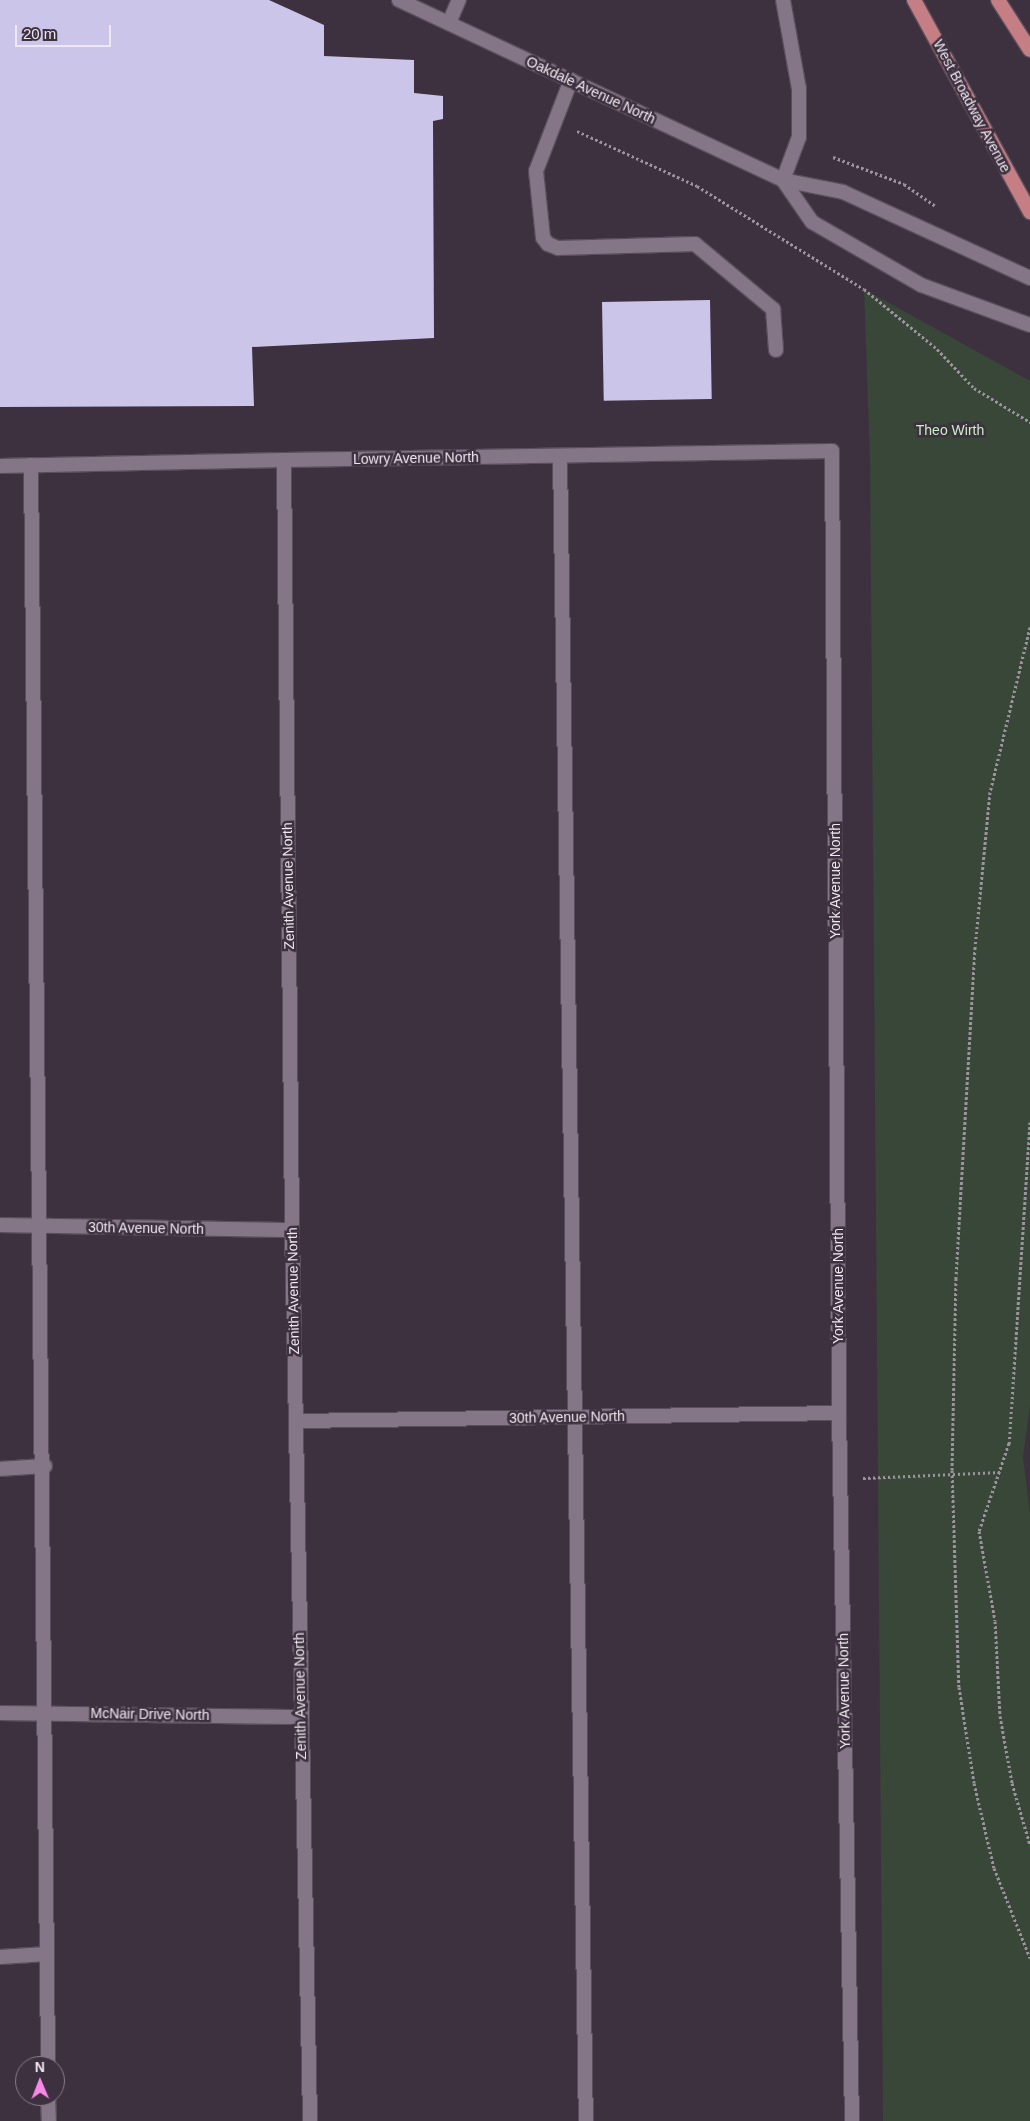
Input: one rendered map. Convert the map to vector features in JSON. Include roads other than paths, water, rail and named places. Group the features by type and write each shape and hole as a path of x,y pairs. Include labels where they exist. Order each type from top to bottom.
{"main road":[{"name":"West Broadway Avenue","path":"914,0 1030,212"},
{"path":"998,0 1030,50"}],"street":[{"name":"Oakdale Avenue North","path":"399,0 783,180 843,192 1030,278"},
{"path":"449,22 459,0"},
{"path":"783,0 799,89 798,146 783,180 812,222 921,286 1030,325"},
{"path":"571,80 536,171 543,238 548,244 558,248 695,244 773,310 776,350"},
{"name":"Lowry Avenue North","path":"0,466 832,451"},
{"name":"York Avenue North","path":"832,451 838,1413 852,2121"},
{"path":"560,456 586,2121"},
{"name":"Zenith Avenue North","path":"284,460 292,1230 300,1717 310,2121"},
{"path":"31,465 37,1226 45,1466 48,2056"},
{"name":"30th Avenue North","path":"0,1225 292,1230"},
{"name":"30th Avenue North","path":"296,1421 838,1413"},
{"path":"0,1469 45,1466"},
{"name":"McNair Drive North","path":"0,1713 46,1712 300,1717"},
{"path":"0,1957 48,1954"},
{"path":"48,2106 49,2121"}],"park label":[{"name":"Theo Wirth","path":"950,430"}]}
